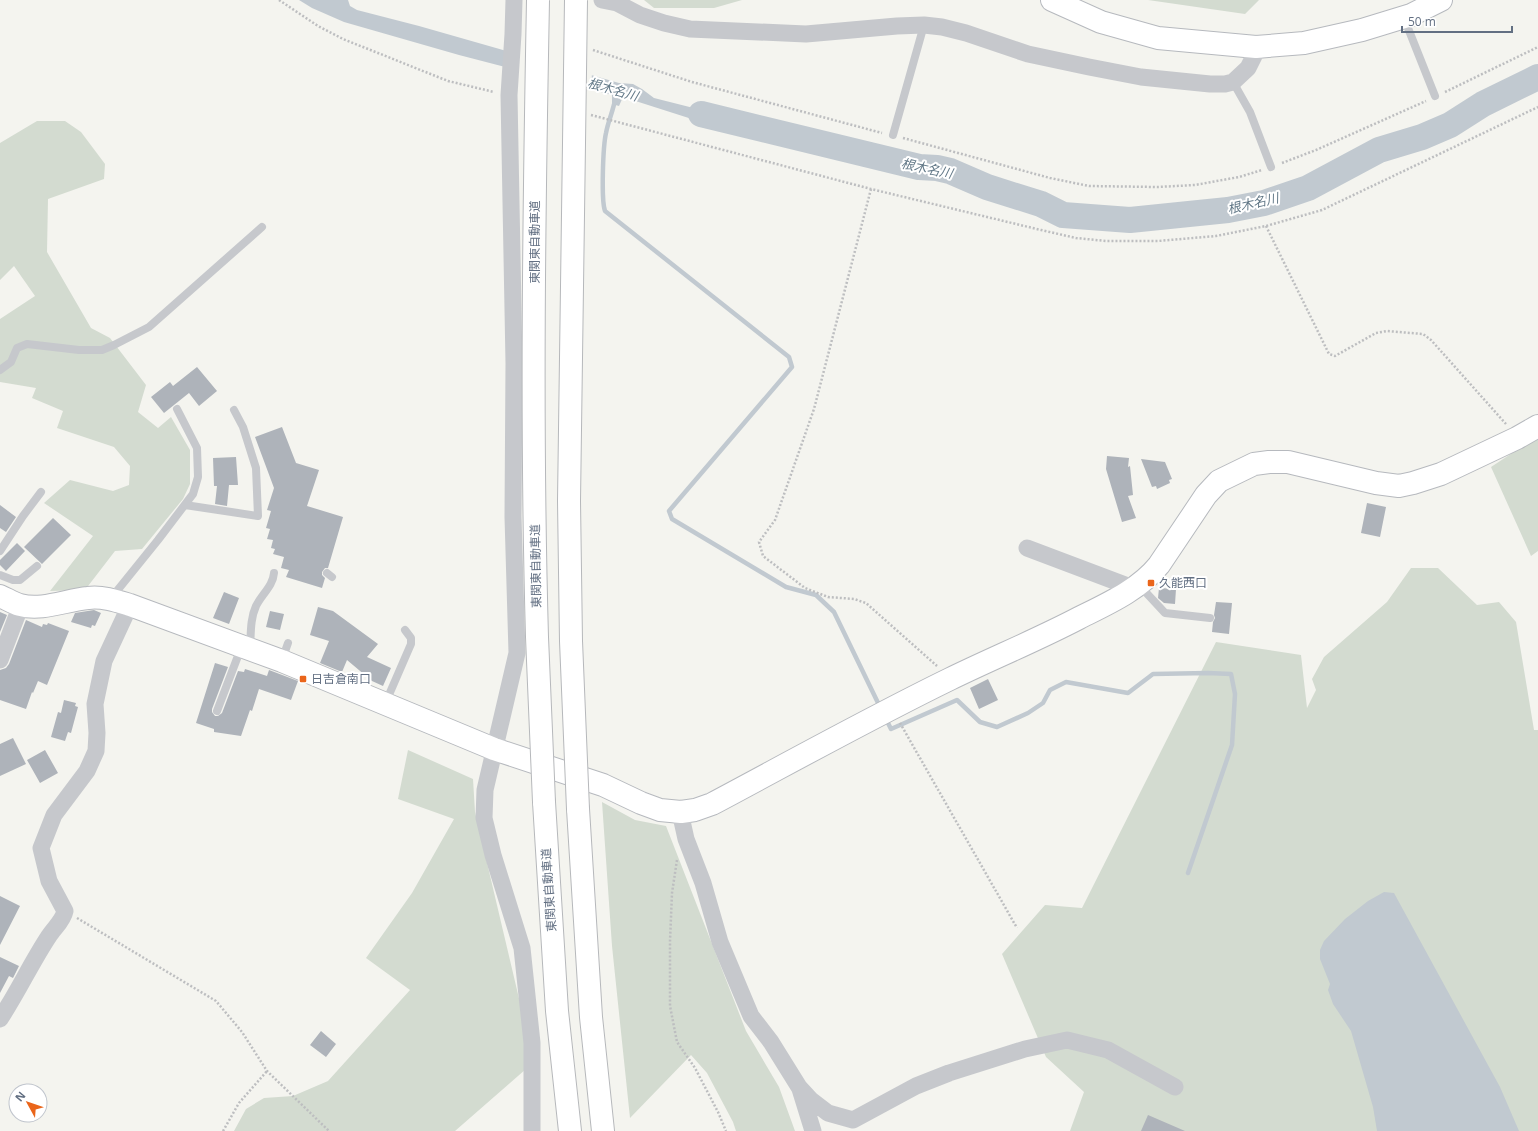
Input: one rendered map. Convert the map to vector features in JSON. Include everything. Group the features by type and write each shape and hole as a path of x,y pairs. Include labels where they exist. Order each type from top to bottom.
{"main road":[{"name":"東関東自動車道","path":"538,0 535,186 535,501 537,636 544,802 557,1011 570,1131"},
{"path":"576,0 569,501 571,641 578,810 591,1017 603,1131"},
{"path":"1052,0 1101,22 1158,38 1256,47 1304,43 1362,30 1403,17 1441,0"},
{"path":"0,596 21,605 44,607 60,602 89,597 120,602 246,648 285,652 385,704 494,749 603,785 641,803 660,810 681,812 695,810 712,804 887,711 951,679 1041,638 1102,607 1136,586 1152,574 1206,495 1219,481 1254,464 1288,462 1376,483 1399,486 1441,474 1517,438 1538,426"}],"street":[{"path":"514,0 509,90 514,363 513,517 517,653 485,790 484,818 493,855 522,948 532,1043 532,1131"},
{"path":"602,0 617,3 640,15 664,23 690,29 806,34 924,25 942,27 966,33 1028,54 1141,77 1210,84 1224,84 1233,82 1248,68 1254,56 1256,47"},
{"path":"1027,548 1136,586"},
{"path":"0,1019 48,937 64,916 65,911 49,881 41,848 54,815 87,771 96,751 97,733 95,704 104,661 120,602"},
{"path":"0,660 21,605"},
{"path":"681,812 686,840 703,883 720,942 751,1016 771,1042 799,1087 811,1100 828,1113 854,1120 916,1086 950,1073 1025,1049 1066,1040 1108,1050 1175,1086"},
{"path":"799,1087 813,1131"}],"lane":[{"path":"1403,17 1435,96"},
{"path":"893,135 924,25"},
{"path":"1233,82 1250,112 1271,167"},
{"path":"0,370 11,362 17,348 27,344 79,350 102,350 149,327 262,227"},
{"path":"120,602 158,540 193,494 198,477 197,448 177,409"},
{"path":"184,505 258,516 256,468 243,427 234,410"},
{"path":"0,551 41,492"},
{"path":"0,574 13,580 20,580 37,566"},
{"path":"217,710 246,648 256,606 265,591 273,582 274,573"},
{"path":"1136,586 1164,613 1210,618"},
{"path":"385,704 412,644 411,638 405,630"}],"path":[{"path":"279,0 318,26 343,39 396,61 448,81 478,89 509,90"},
{"path":"588,48 692,82 1050,178 1088,186 1157,187 1195,185 1239,177 1271,167 1316,150 1538,47"},
{"path":"591,115 871,189 1076,238 1106,241 1158,241 1216,236 1266,226 1322,210 1538,107"},
{"path":"871,189 814,408 775,520 759,542 763,556 805,588 828,597 854,599 866,603 951,679"},
{"path":"1266,226 1329,354 1335,356 1376,333 1388,331 1423,334 1431,340 1517,438"},
{"path":"887,711 904,732 1017,928"},
{"path":"686,840 676,862 672,893 670,1006 677,1042 695,1068 718,1112 726,1131"},
{"path":"65,911 216,1001 242,1032 267,1071 329,1131"},
{"path":"223,1131 239,1103 267,1071"}],"shaded area":[{"path":"644,0 742,0 714,8 654,8"},
{"path":"1148,0 1259,0 1245,14"},
{"path":"37,121 65,121 81,132 105,164 104,179 48,199 47,252 91,328 110,338 146,385 138,412 158,428 171,417 190,450 190,484 183,499 142,549 115,551 85,590 50,591 93,536 44,503 70,480 113,491 129,485 130,466 114,447 57,428 63,411 32,398 36,388 0,382 0,319 35,296 14,266 0,280 0,143"},
{"path":"1538,436 1538,551 1531,556 1491,467"},
{"path":"1411,568 1438,568 1477,605 1499,602 1516,622 1534,730 1538,730 1538,1131 1070,1131 1084,1092 1046,1057 1002,954 1045,905 1082,908 1216,642 1301,655 1307,708 1316,690 1312,679 1324,657 1387,602"},
{"path":"408,750 473,779 475,812 534,1062 455,1131 234,1131 246,1109 264,1098 293,1096 328,1081 410,990 366,958 412,893 454,819 398,799"},
{"path":"602,802 635,820 666,826 746,1031 779,1087 795,1131 736,1131 733,1122 707,1073 691,1055 630,1118 612,946"}],"water":[{"path":"299,0 348,0 350,6 357,10 419,26 619,83 633,84 654,98 741,120 723,126 695,120 623,97 619,106 612,104 612,95 459,55 344,22 312,8"},
{"path":"1384,892 1394,893 1500,1087 1519,1131 1377,1131 1373,1107 1351,1031 1333,1004 1328,990 1330,984 1320,959 1320,950 1324,941 1345,919 1368,901"}],"pier":[{"path":"519,53 592,73 591,91 519,72"}],"building":[{"path":"197,367 217,391 199,406 189,393 164,413 151,397 170,382 173,386"},
{"path":"282,427 296,463 319,470 307,506 343,517 328,568 325,568 322,572 322,575 325,578 322,588 286,577 289,570 281,568 284,557 273,554 275,549 271,548 273,540 267,539 270,529 266,528 271,511 267,510 274,488 255,437"},
{"path":"1107,456 1129,458 1128,467 1130,466 1133,495 1128,496 1136,518 1122,522 1106,469"},
{"path":"236,457 238,485 229,485 227,506 215,504 217,486 214,486 213,458"},
{"path":"1141,459 1165,462 1172,479 1169,480 1170,483 1157,489 1156,486 1152,487"},
{"path":"1367,503 1386,507 1380,537 1361,533"},
{"path":"0,505 16,517 6,532 0,528"},
{"path":"53,518 71,535 42,564 24,547"},
{"path":"17,543 25,551 6,571 0,565 0,560"},
{"path":"1159,588 1176,589 1175,604 1164,603 1158,598"},
{"path":"224,592 239,598 229,624 213,618"},
{"path":"1216,602 1232,603 1229,634 1212,632"},
{"path":"318,607 333,611 378,644 367,657 391,668 383,686 372,681 347,660 342,672 320,663 329,641 310,635"},
{"path":"94,610 101,613 95,626 92,625 91,628 71,622 75,613"},
{"path":"270,611 284,614 280,630 266,627"},
{"path":"0,612 7,615 0,632"},
{"path":"26,620 42,627 43,624 47,625 48,623 69,631 47,685 38,681 26,709 0,700 0,670 6,668 9,664"},
{"path":"215,663 228,667 212,709 215,716 222,713 238,671 244,672 245,669 267,676 269,670 298,681 291,700 259,689 252,711 250,710 241,736 214,732 214,729 196,723"},
{"path":"988,679 998,700 979,709 970,688"},
{"path":"64,700 76,703 75,706 78,707 71,733 68,732 65,741 51,737 58,712 61,713"},
{"path":"13,738 26,764 0,776 0,744"},
{"path":"45,750 58,773 40,783 27,760"},
{"path":"0,896 20,906 0,945"},
{"path":"0,957 19,966 13,978 9,976 0,993"},
{"path":"321,1031 336,1044 326,1057 310,1045"},
{"path":"1148,1115 1185,1131 1141,1131"}],"waterway":[{"name":"根木名川","path":"701,114 919,167 937,168 950,171 987,187 1041,204 1063,215 1130,220 1228,210 1264,203 1308,188 1379,150 1422,137 1450,125 1483,104 1538,77"},
{"path":"615,100 607,129 604,149 603,185 605,211 789,357 792,367 669,511 672,519 786,587 816,595 834,612 880,707"},
{"path":"885,717 891,729 957,700 980,722 997,727 1028,713 1043,703 1050,690 1066,682 1128,693 1153,674 1231,674 1235,694 1232,745 1188,873"}],"place":[{"name":"久能西口","path":"1151,583"},
{"name":"日吉倉南口","path":"303,679"}]}
